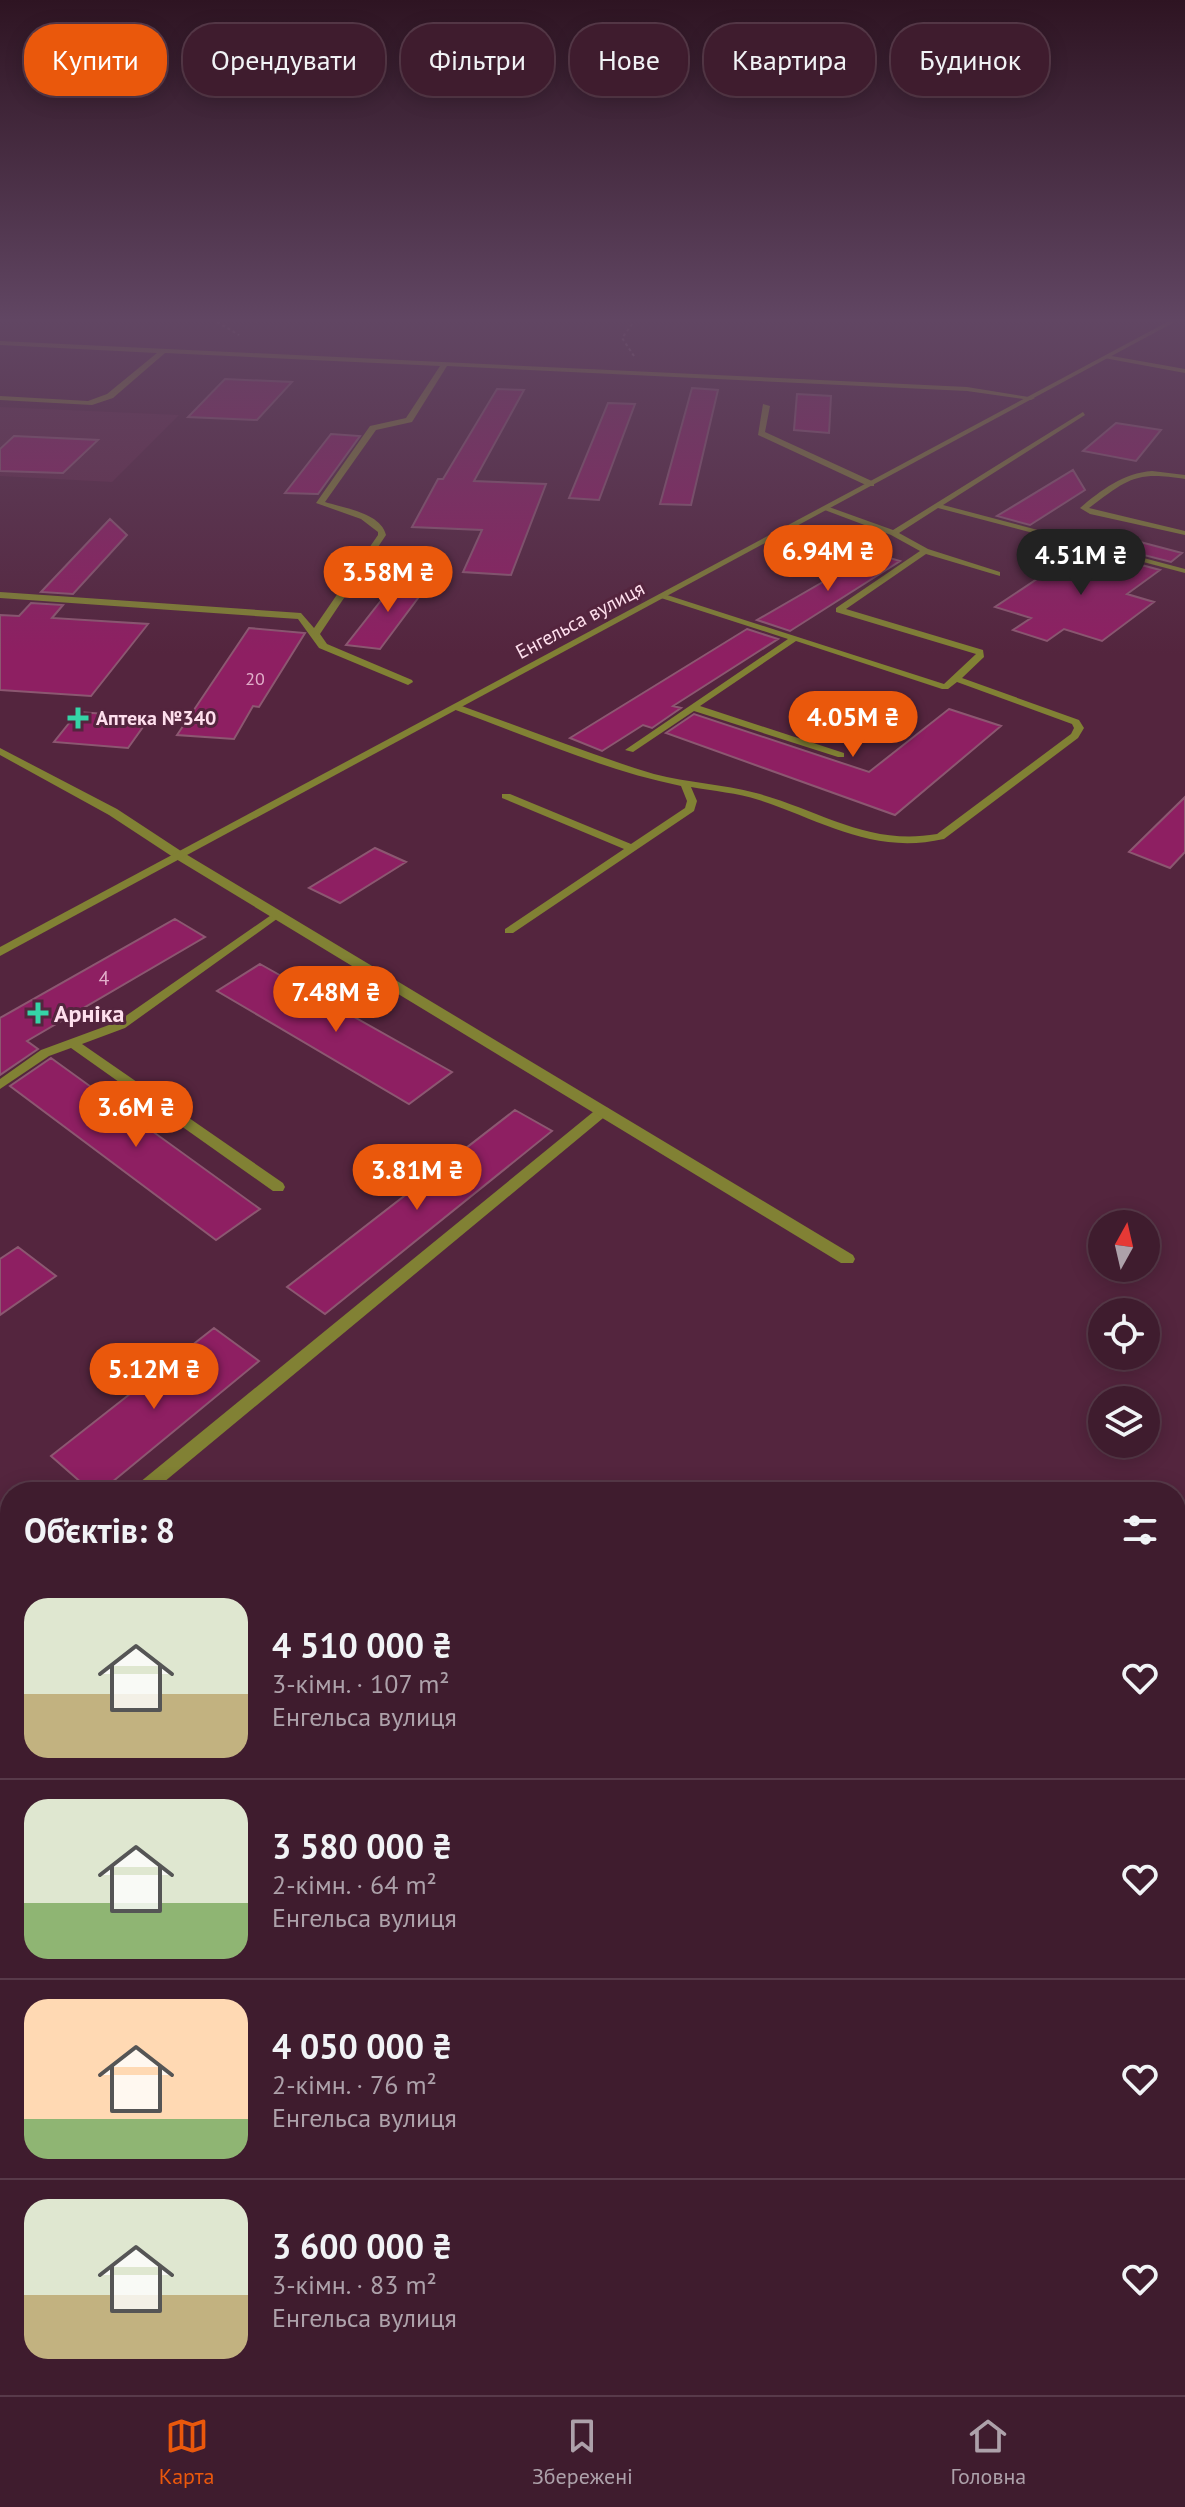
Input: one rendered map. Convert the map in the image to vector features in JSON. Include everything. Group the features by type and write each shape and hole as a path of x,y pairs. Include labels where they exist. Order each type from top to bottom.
{"street":[{"path":"315,634 382,535 382,531 364,517 320,503 371,431"},
{"path":"761,431 871,484"},
{"name":"Енгельса вулиця","path":"0,952 970,431"},
{"path":"0,595 301,616 323,646 408,682"},
{"path":"0,751 113,812 180,856 847,1259"}],"lane":[{"path":"894,533 1057,431"},
{"path":"1185,477 1155,471 1134,473 1084,508 1185,533"},
{"path":"938,506 1185,571"},
{"path":"826,509 894,533 925,551 997,574"},
{"path":"664,596 945,687 981,655 980,652 839,610 925,551"},
{"path":"630,750 795,638"},
{"path":"456,707 652,776 764,799 858,834 894,841 923,842 940,837 1075,736 1079,728 1076,722 956,679"},
{"path":"693,707 841,755"},
{"path":"509,931 690,809 692,801 685,784"},
{"path":"506,796 631,848"},
{"path":"0,1085 45,1053 121,1025 277,914"},
{"path":"72,1043 278,1187"},
{"path":"152,1482 603,1111"}],"shaded area":[{"path":"0,431 163,431 112,482 0,476"}],"building":[{"path":"472,431 502,431 474,481 546,484 511,575 463,572 482,530 412,527 438,479 443,479"},
{"path":"597,431 625,431 599,500 569,498"},
{"path":"680,431 708,431 691,505 660,504"},
{"path":"1107,431 1160,431 1136,461 1083,451"},
{"path":"331,434 360,436 318,494 285,493"},
{"path":"14,436 98,440 63,473 0,471 0,449"},
{"path":"1073,470 1085,490 1030,525 997,516"},
{"path":"110,519 127,535 73,594 41,592"},
{"path":"1106,533 1182,553 1171,562 1093,542"},
{"path":"1082,549 1160,570 1127,594 1154,602 1102,641 1064,629 1047,641 1013,630 1031,618 995,607"},
{"path":"873,553 900,561 790,631 757,620"},
{"path":"398,579 430,582 380,649 346,645"},
{"path":"31,603 63,605 52,618 148,624 91,696 0,690 0,615 19,616"},
{"path":"249,628 305,633 259,707 253,706 234,739 177,735"},
{"path":"747,629 778,639 673,706 681,708 652,728 643,725 602,751 570,738"},
{"path":"949,709 1001,726 895,815 666,733 694,714 869,772"},
{"path":"78,712 150,717 128,748 54,742"},
{"path":"1185,797 1185,852 1170,868 1129,852"},
{"path":"375,848 406,862 340,903 309,888"},
{"path":"175,919 205,937 27,1041 38,1049 0,1075 0,1018"},
{"path":"260,964 452,1072 409,1104 217,991"},
{"path":"51,1058 260,1209 216,1240 10,1086"},
{"path":"515,1110 552,1131 325,1314 287,1287"},
{"path":"18,1247 56,1276 0,1315 0,1259"},
{"path":"214,1328 259,1361 112,1482 81,1482 51,1456"}],"place":[{"name":"Аптека №340","path":"78,718"},
{"name":"Арніка","path":"38,1013"}]}
